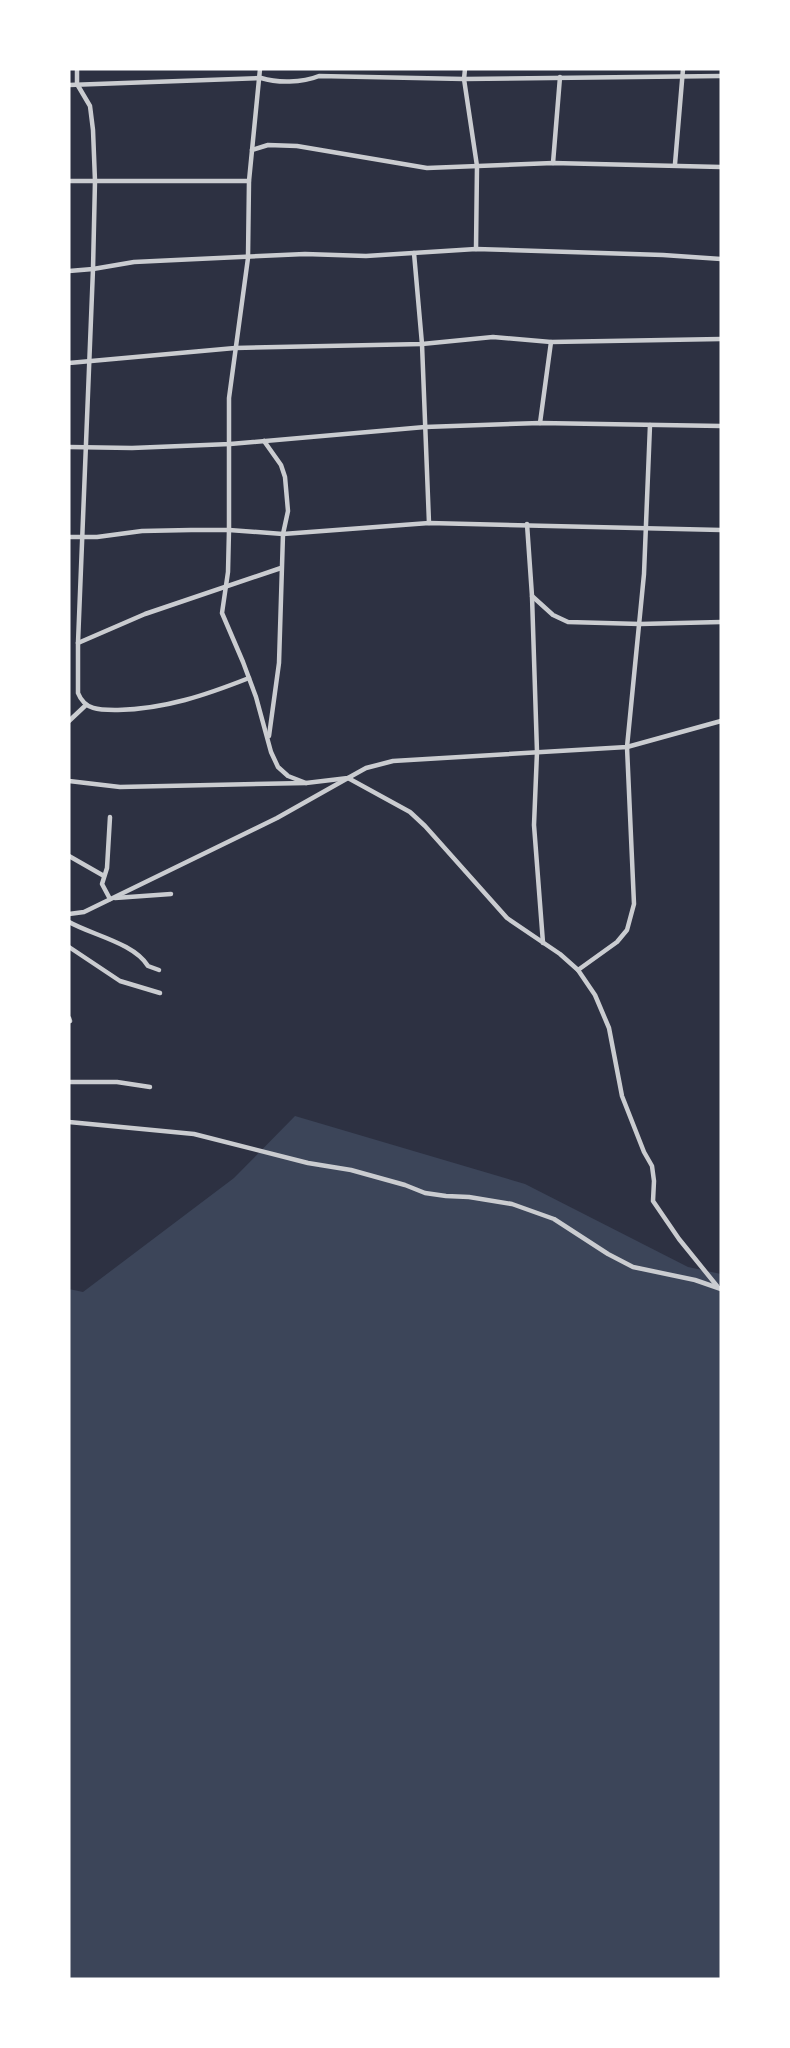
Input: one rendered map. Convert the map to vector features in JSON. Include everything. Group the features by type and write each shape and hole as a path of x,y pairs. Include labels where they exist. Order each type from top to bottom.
{"street":[{"path":"77,69 77,84 90,106 95,181 78,693 86,705 100,710 163,706 206,695 249,678"},
{"path":"260,69 261,78 249,181 249,258 229,398 230,530 222,613 249,678 271,752 278,767 288,776 306,783"},
{"path":"465,69 464,79 477,166 476,249"},
{"path":"675,164 683,69"},
{"path":"69,85 261,78 271,81 310,80 319,76 464,79 721,76"},
{"path":"554,163 560,77"},
{"path":"252,150 268,145 297,146 427,168 554,163 675,164 721,167"},
{"path":"69,181 249,181"},
{"path":"69,271 134,262 283,255 345,257 476,249 721,259"},
{"path":"414,253 422,344 429,523"},
{"path":"69,363 235,348 422,344 492,337 551,342 721,339"},
{"path":"540,423 551,342"},
{"path":"69,447 230,444 425,427 540,423 721,426"},
{"path":"578,970 617,942 627,930 634,904 627,747 640,624 650,425"},
{"path":"264,441 281,465 285,477 288,511 283,534 279,663 269,739"},
{"path":"69,537 142,531 230,530 283,534 429,523 721,530"},
{"path":"526,524 532,596 537,752 534,825 543,944"},
{"path":"78,643 145,614 281,568"},
{"path":"532,596 552,615 568,622 640,624 721,622"},
{"path":"69,721 86,705"},
{"path":"69,914 84,912 277,818 366,768 393,761 627,747 721,721"},
{"path":"69,781 120,787 306,783 348,778 410,812 507,918 560,954 578,970 595,995 609,1028 622,1096 644,1152 652,1166 653,1201 679,1239 719,1288"},
{"path":"110,817 102,884 111,899"},
{"path":"69,856 104,876"},
{"path":"111,899 171,894"},
{"path":"69,922 122,946 143,959 148,966 159,970"},
{"path":"69,948 120,981 160,993"},
{"path":"69,1082 117,1082 150,1087"},
{"path":"69,1122 194,1134 308,1163 351,1170 425,1193 512,1204 554,1219 608,1254 633,1267 719,1288"}],"shaded area":[{"path":"295,1116 525,1184 688,1267 721,1274 721,1979 69,1979 69,1289 83,1292 234,1178"}]}
